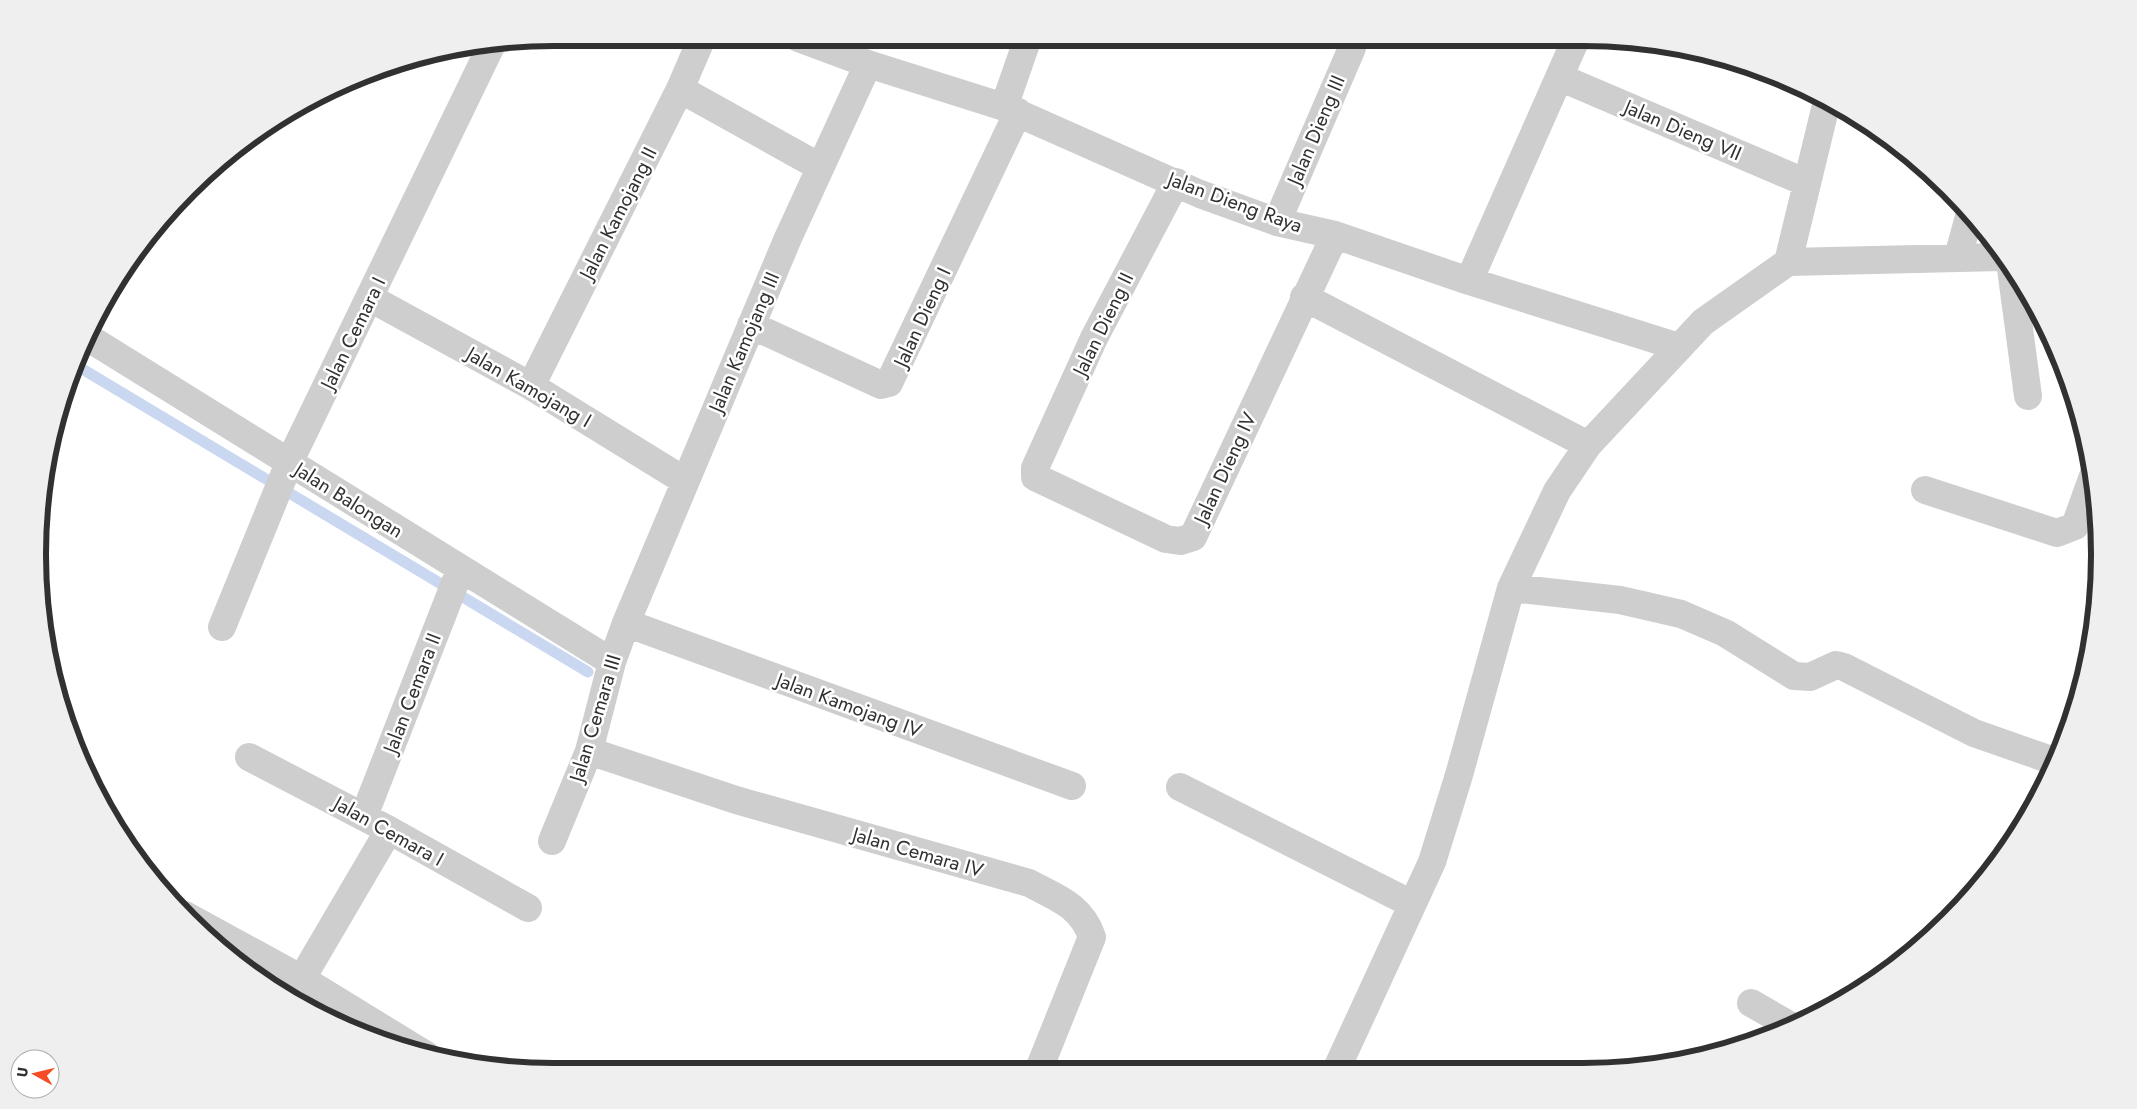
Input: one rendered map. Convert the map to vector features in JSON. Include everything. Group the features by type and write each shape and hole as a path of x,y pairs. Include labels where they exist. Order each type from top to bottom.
{"street":[{"name":"Jalan Kamojang II","path":"531,386 680,89 699,46"},
{"name":"Jalan Dieng Raya","path":"820,46 868,64 1011,109 1176,182 1277,222 1335,235 1469,282 1679,347"},
{"path":"1011,109 1026,46"},
{"name":"Jalan Dieng III","path":"1277,222 1352,46"},
{"path":"1469,282 1573,46"},
{"name":"Jalan Cemara I","path":"222,627 282,479 489,51"},
{"name":"Jalan Kamojang III","path":"626,623 751,325 820,167 868,64"},
{"name":"Jalan Dieng VII","path":"1559,77 1806,183"},
{"path":"680,89 820,167"},
{"path":"1788,262 1825,108"},
{"name":"Jalan Dieng I","path":"751,325 881,385 889,383 1011,109"},
{"name":"Jalan Dieng II","path":"1035,468 1094,338 1176,182"},
{"path":"1958,257 1968,222"},
{"name":"Jalan Dieng IV","path":"1035,468 1035,477 1041,482 1166,539 1180,541 1193,537 1304,297 1335,235"},
{"path":"1339,1063 1432,862 1444,826 1511,588 1557,492 1588,445 1703,322 1788,262 1994,257"},
{"path":"2013,285 2028,396"},
{"path":"1304,297 1588,445"},
{"name":"Jalan Kamojang I","path":"370,298 531,386 686,480"},
{"name":"Jalan Balongan","path":"94,342 282,479 455,583 612,662"},
{"path":"1925,490 2057,533 2075,526 2087,494"},
{"name":"Jalan Cemara II","path":"364,816 455,583"},
{"path":"1511,588 1620,600 1681,614 1725,634 1794,676 1810,677 1836,665 1844,667 1974,733 2047,759"},
{"name":"Jalan Cemara III","path":"552,841 589,751 612,662 626,623"},
{"name":"Jalan Kamojang IV","path":"626,623 1072,786"},
{"name":"Jalan Cemara IV","path":"589,751 736,800 1030,883 1072,905 1087,922 1092,937 1041,1063"},
{"name":"Jalan Cemara I","path":"248,757 364,816 528,908"},
{"path":"1180,787 1412,904"},
{"path":"297,988 389,830"},
{"path":"220,938 297,988 385,1034"},
{"path":"1751,1003 1783,1021"}],"waterway":[{"path":"82,369 588,672"}]}
